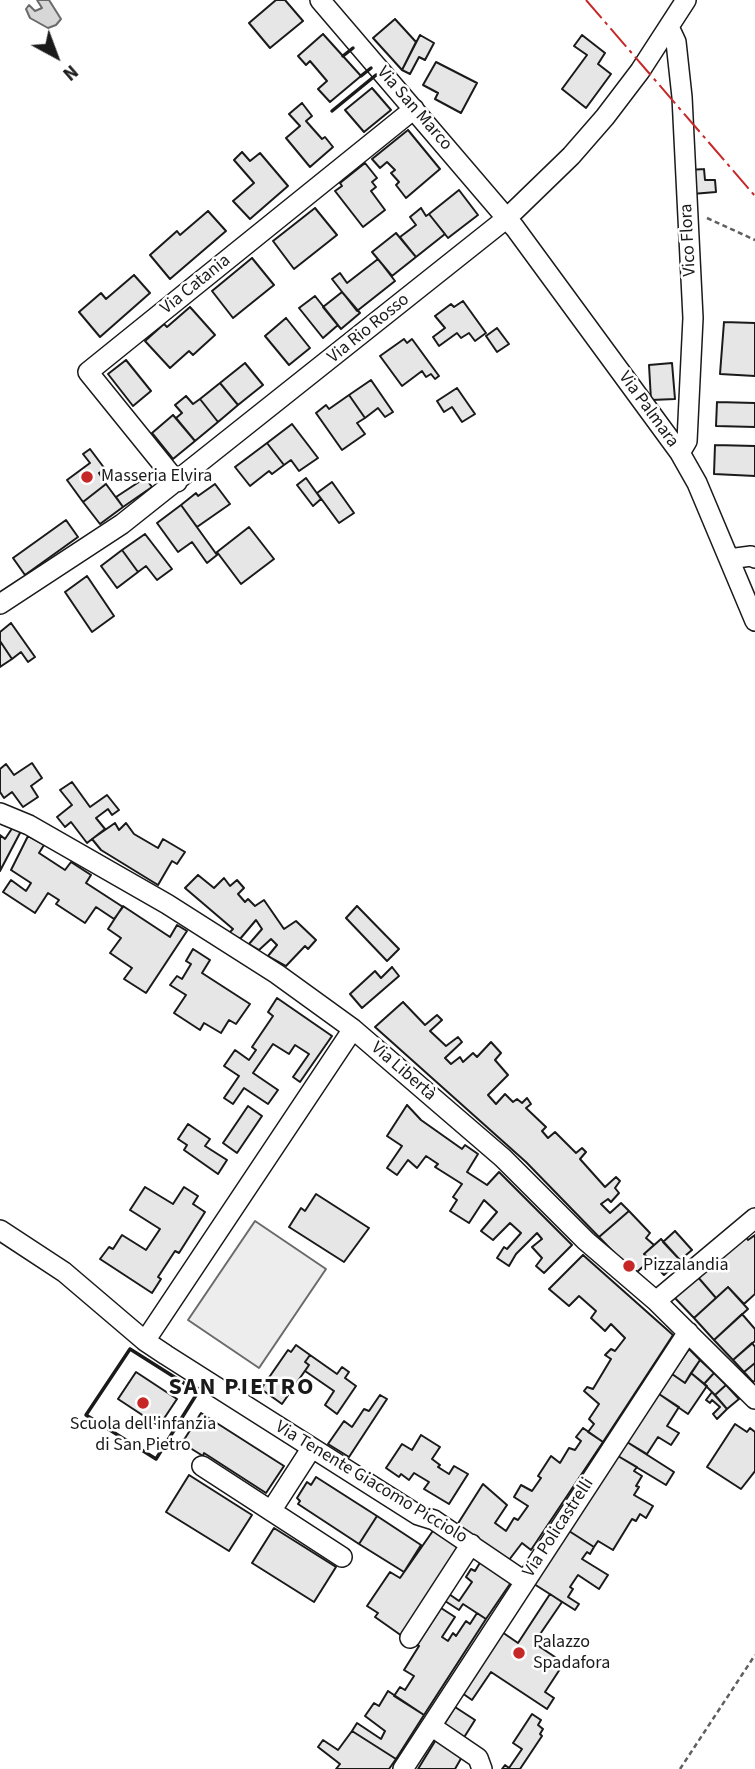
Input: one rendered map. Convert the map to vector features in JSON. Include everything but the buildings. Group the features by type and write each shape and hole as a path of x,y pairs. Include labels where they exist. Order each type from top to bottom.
{"street":[{"name":"Via San Marco","path":"320,0 508,218"},
{"name":"Via Rio Rosso","path":"0,604 122,524 508,218 537,192 597,127 640,72 686,0"},
{"name":"Vico Flora","path":"668,27 676,43 682,97 693,318 688,441 680,453"},
{"name":"Via Catania","path":"177,482 88,372 414,109"},
{"name":"Via Palmara","path":"508,218 680,453 697,483 755,621"},
{"path":"729,559 751,556 755,558"},
{"name":"Via Libertà","path":"0,813 29,825 167,904 277,974 353,1029 503,1158 586,1241 656,1301 755,1399"},
{"path":"145,1341 353,1029"},
{"path":"656,1301 755,1218"},
{"name":"Via Tenente Giacomo Picciolo","path":"0,1230 64,1272 145,1341 311,1449 418,1515 434,1520 524,1581"},
{"name":"Via Policastrelli","path":"403,1769 688,1332"},
{"path":"271,1511 311,1449"},
{"path":"202,1466 342,1557"},
{"path":"410,1638 471,1544"},
{"path":"431,1726 478,1758 482,1769"}],"path":[{"path":"687,209 755,240"},
{"path":"680,1769 755,1655"}],"shaded area":[{"path":"37,0 49,0 61,19 56,25 48,28 30,18 26,9 29,5 35,11 42,8"},
{"path":"255,1221 326,1269 259,1368 188,1320"}],"wall":[{"path":"343,56 353,48"},
{"path":"361,76 371,68"},
{"path":"332,111 376,75"},
{"path":"130,1349 198,1392 156,1459 86,1415 130,1349"}],"power":[{"path":"586,0 755,196"}],"place":[{"name":"Masseria Elvira","path":"87,477"},
{"name":"Pizzalandia","path":"629,1266"},
{"name":"Scuola dell'infanzia di San Pietro","path":"143,1403"},
{"name":"Palazzo Spadafora","path":"519,1653"}],"district":[{"name":"SAN PIETRO","path":"242,1389"}]}
